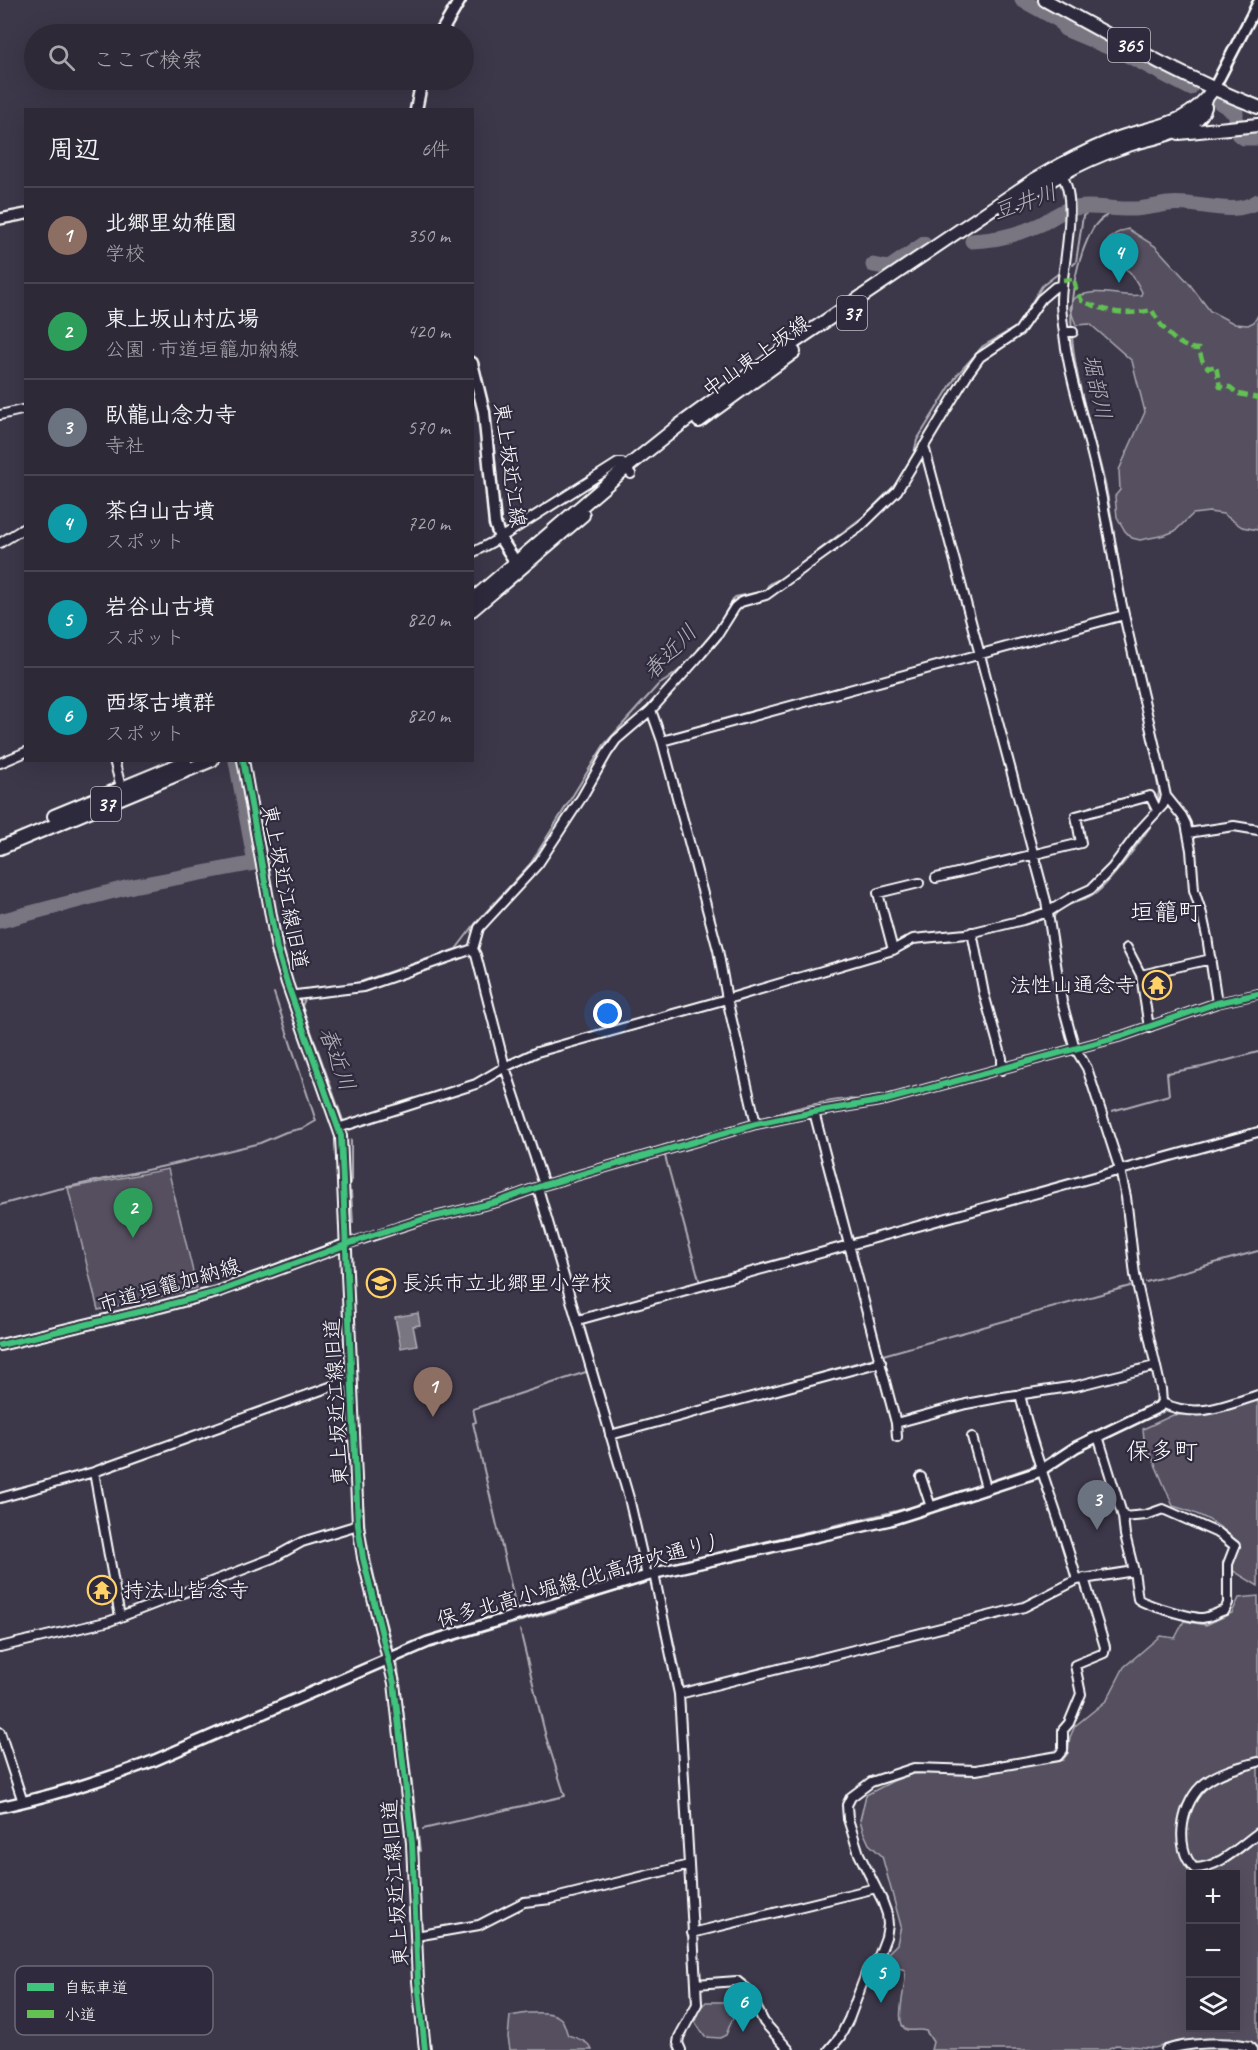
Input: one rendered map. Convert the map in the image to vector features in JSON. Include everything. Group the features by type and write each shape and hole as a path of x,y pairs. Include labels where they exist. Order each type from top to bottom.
{"main road":[{"path":"446,24 460,0"},
{"name":"365","path":"1045,0 1103,33 1214,88 1258,107"},
{"name":"中山東上坂線","path":"474,598 517,566 690,417 790,345 992,208 1115,140 1180,120 1206,100 1214,88"},
{"path":"416,108 421,90"},
{"name":"中山東上坂線","path":"1058,171 1121,147 1182,129 1204,111 1206,100"},
{"path":"1169,134 1258,125"},
{"name":"東上坂近江線","path":"474,377 477,397 484,412 495,524 500,538 517,566"},
{"name":"中山東上坂線","path":"474,608 517,566"},
{"name":"37","path":"0,848 186,762"},
{"name":"37","path":"0,838 206,762"}],"street":[{"path":"1214,88 1257,8"},
{"path":"1058,171 1068,187 1071,215 1061,304 1068,332 1081,416 1098,479 1124,615 1166,796 1182,816 1188,833 1194,890 1202,914 1217,1003"},
{"path":"0,219 24,214"},
{"path":"681,2050 678,2043 679,2037 697,2004 679,1694 629,1498 473,949 479,928 538,864 616,741 651,710 718,634 735,607 741,602 766,595 860,527 897,491 980,357 1019,331 1041,299 1055,287 1062,285"},
{"path":"0,415 24,409"},
{"path":"924,446 1048,912 1062,1002 1075,1048 1087,1068 1124,1169 1135,1275 1164,1404 1178,1410 1212,1410 1258,1395"},
{"path":"474,552 500,538 618,463 622,463 628,471"},
{"path":"0,543 24,529"},
{"path":"662,741 1124,615"},
{"path":"651,710 662,741 718,950 756,1124"},
{"path":"0,764 24,753"},
{"path":"114,762 122,792"},
{"name":"東上坂近江線旧道","path":"243,762 277,949 341,1136 358,1525 363,1558 394,1683 412,1843 424,2050"},
{"path":"936,878 1081,843 1076,816 1150,796 1157,810"},
{"path":"338,1128 476,1084 505,1067 547,1049 893,950 914,939 972,932 1048,912 1091,889 1112,868 1163,805 1166,796"},
{"path":"1188,833 1234,826 1258,830"},
{"path":"893,950 879,893 919,883"},
{"path":"972,932 1002,1068"},
{"path":"1127,948 1141,975 1149,1028"},
{"path":"293,998 296,995 363,987 473,949"},
{"path":"1141,975 1211,959"},
{"path":"344,1245 421,1220 497,1202 756,1124 886,1100 1149,1028 1217,1003 1258,994"},
{"path":"814,1112 896,1423 897,1437"},
{"path":"578,1320 1258,1132"},
{"name":"市道垣籠加納線","path":"0,1345 217,1292 344,1245"},
{"path":"610,1435 880,1362"},
{"path":"896,1423 966,1404 1076,1386 1155,1366"},
{"path":"0,1498 94,1472 341,1383 351,1382"},
{"path":"829,2050 845,2028 867,1971 877,1960 886,1937 887,1914 859,1854 846,1812 851,1797 879,1779 914,1768 976,1770 1054,1758 1061,1753 1063,1730 1069,1723 1081,1694 1076,1665 1104,1653 1105,1647 1041,1470 1026,1423 1020,1394"},
{"name":"保多北高小堀線(北高伊吹通り)","path":"0,1807 116,1775 153,1761 388,1657 428,1642 650,1575 890,1520 931,1507 984,1484 1041,1470 1076,1447 1099,1440 1164,1404"},
{"path":"972,1437 984,1484"},
{"path":"1099,1440 1123,1517 1138,1599 1155,1608 1202,1618 1225,1610 1228,1602 1228,1564 1235,1546 1220,1534 1163,1509 1146,1515 1123,1517"},
{"path":"94,1472 120,1617"},
{"path":"921,1477 931,1507"},
{"path":"0,1647 120,1617 273,1558 302,1542 358,1525"},
{"path":"679,1694 1023,1608 1081,1579 1134,1571"},
{"path":"0,1732 24,1802"},
{"path":"1258,1762 1228,1770 1204,1784 1192,1798 1185,1817 1183,1833 1188,1862 1194,1869 1204,1869 1214,1865 1258,1833"},
{"path":"416,1936 479,1925 524,1902 551,1899 689,1865"},
{"path":"692,1933 876,1888"},
{"path":"696,1984 737,1981 747,1989 764,2022 789,2050"},
{"path":"1166,2050 1232,2042 1249,2046 1252,2050"}],"shaded area":[{"path":"1128,229 1155,246 1188,282 1210,311 1235,324 1248,325 1254,322 1258,315 1258,530 1242,527 1223,514 1209,512 1193,514 1175,531 1140,540 1132,538 1125,531 1117,517 1115,496 1120,490 1119,470 1145,412 1132,361 1090,324 1076,325 1070,309 1073,299 1090,293 1141,295 1142,292 1135,279 1128,271 1105,261 1106,244 1112,236"},
{"path":"168,1169 197,1288 98,1310 68,1188"},
{"path":"418,1313 420,1325 413,1326 417,1345 401,1348 395,1317"},
{"path":"1258,1398 1258,1586 1230,1569 1239,1546 1225,1531 1193,1512 1173,1506 1151,1455 1145,1448 1143,1429 1173,1415 1212,1414"},
{"path":"1258,1596 1258,2047 1249,2041 1225,2040 1198,2045 1171,2044 1154,2048 1116,2045 1105,2050 931,2050 933,2042 926,2031 907,2030 901,2020 905,1970 896,1969 885,1989 880,1993 872,1983 872,1969 897,1944 901,1926 882,1856 869,1844 860,1820 866,1795 912,1774 968,1775 1063,1760 1068,1753 1070,1737 1075,1726 1107,1700 1124,1667 1160,1636 1175,1638 1184,1621 1206,1625 1232,1613 1239,1598"},
{"path":"706,2002 723,2002 741,2007 726,2035 720,2038 705,2037 695,2022 699,2009"},
{"path":"546,2013 559,2017 568,2035 585,2042 592,2050 510,2050 508,2037 510,2016"}],"waterway":[{"path":"1022,0 1060,21 1065,29 1127,55 1190,88"},
{"path":"1219,102 1236,113 1236,121"},
{"path":"1238,134 1244,138 1258,138"},
{"name":"堀部川","path":"972,241 1022,232 1063,211 1074,208 1137,209 1179,203 1237,208 1258,201"},
{"name":"春近川","path":"1073,265 1076,262 1083,216 1093,208"},
{"name":"堀部川","path":"1115,208 1115,212 1099,221 1089,236 1075,278 1071,308 1076,368 1106,488 1122,582"},
{"name":"豆井川","path":"873,265 889,268 924,244"},
{"name":"春近川","path":"309,991 310,988 344,986 360,982 456,949 475,924 531,863 604,745 658,685 682,668 697,653 735,597 765,591 769,584 782,578 864,516 896,484 914,453 917,440 957,375 983,346 1016,327 1042,286 1059,273"},
{"name":"堀部川","path":"1116,591 1119,612"},
{"path":"1121,622 1129,654"},
{"path":"1147,730 1159,791 1157,803"},
{"path":"0,921 133,886 255,863 236,762"},
{"path":"1052,921 1058,911 1090,897 1106,884 1156,818"},
{"path":"1057,947 1065,996 1075,1035"},
{"path":"0,1205 54,1190 260,1143 286,1132 304,1128 316,1121 274,993"},
{"name":"春近川","path":"305,999 302,1006 344,1123"},
{"path":"1112,1111 1169,1095 1167,1073 1202,1067 1258,1052"},
{"path":"1091,1068 1130,1193 1140,1278 1152,1333"},
{"path":"759,1119 827,1102 853,1099 861,1101"},
{"path":"662,1146 751,1121"},
{"name":"春近川","path":"351,1140 351,1183"},
{"path":"582,1315 700,1283 665,1156"},
{"name":"春近川","path":"351,1192 353,1223"},
{"path":"1146,1282 1258,1251"},
{"path":"883,1355 1130,1286"},
{"path":"583,1322 613,1427 617,1430 874,1358"},
{"path":"516,1607 473,1423 476,1422 473,1409 586,1372"},
{"path":"1164,1388 1166,1403"},
{"path":"357,1404 365,1535 392,1646"},
{"path":"932,1501 1037,1465"},
{"path":"652,1568 909,1508"},
{"path":"662,1577 772,1553"},
{"path":"418,1651 636,1585"},
{"path":"423,1829 565,1796 546,1737 520,1630"},
{"path":"671,1630 684,1689"},
{"path":"397,1660 420,1851"},
{"path":"684,1700 697,1928"}],"marked path":[{"path":"1063,280 1074,279 1082,301 1100,308 1124,313 1152,310 1171,336 1184,345 1199,349 1202,360 1208,368 1216,366 1220,387 1230,387 1239,394 1258,398"}],"cycle path":[{"path":"243,762 277,949 341,1136 358,1525 363,1558 394,1683 412,1843 418,1981 425,2050"},
{"path":"0,1345 217,1292 370,1236 421,1220 497,1202 544,1185 756,1124 886,1100 1122,1036 1217,1003 1258,994"}],"place":[{"name":"茶臼山古墳","path":"1119,283"},
{"name":"法性山通念寺","path":"1157,985"},
{"name":"東上坂山村広場","path":"133,1238"},
{"name":"長浜市立北郷里小学校","path":"381,1283"},
{"name":"北郷里幼稚園","path":"433,1417"},
{"name":"臥龍山念力寺","path":"1097,1530"},
{"name":"持法山皆念寺","path":"102,1590"},
{"name":"岩谷山古墳","path":"881,2003"},
{"name":"西塚古墳群","path":"743,2032"}],"district":[{"name":"垣籠町","path":"1166,912"},
{"name":"保多町","path":"1162,1451"}]}
